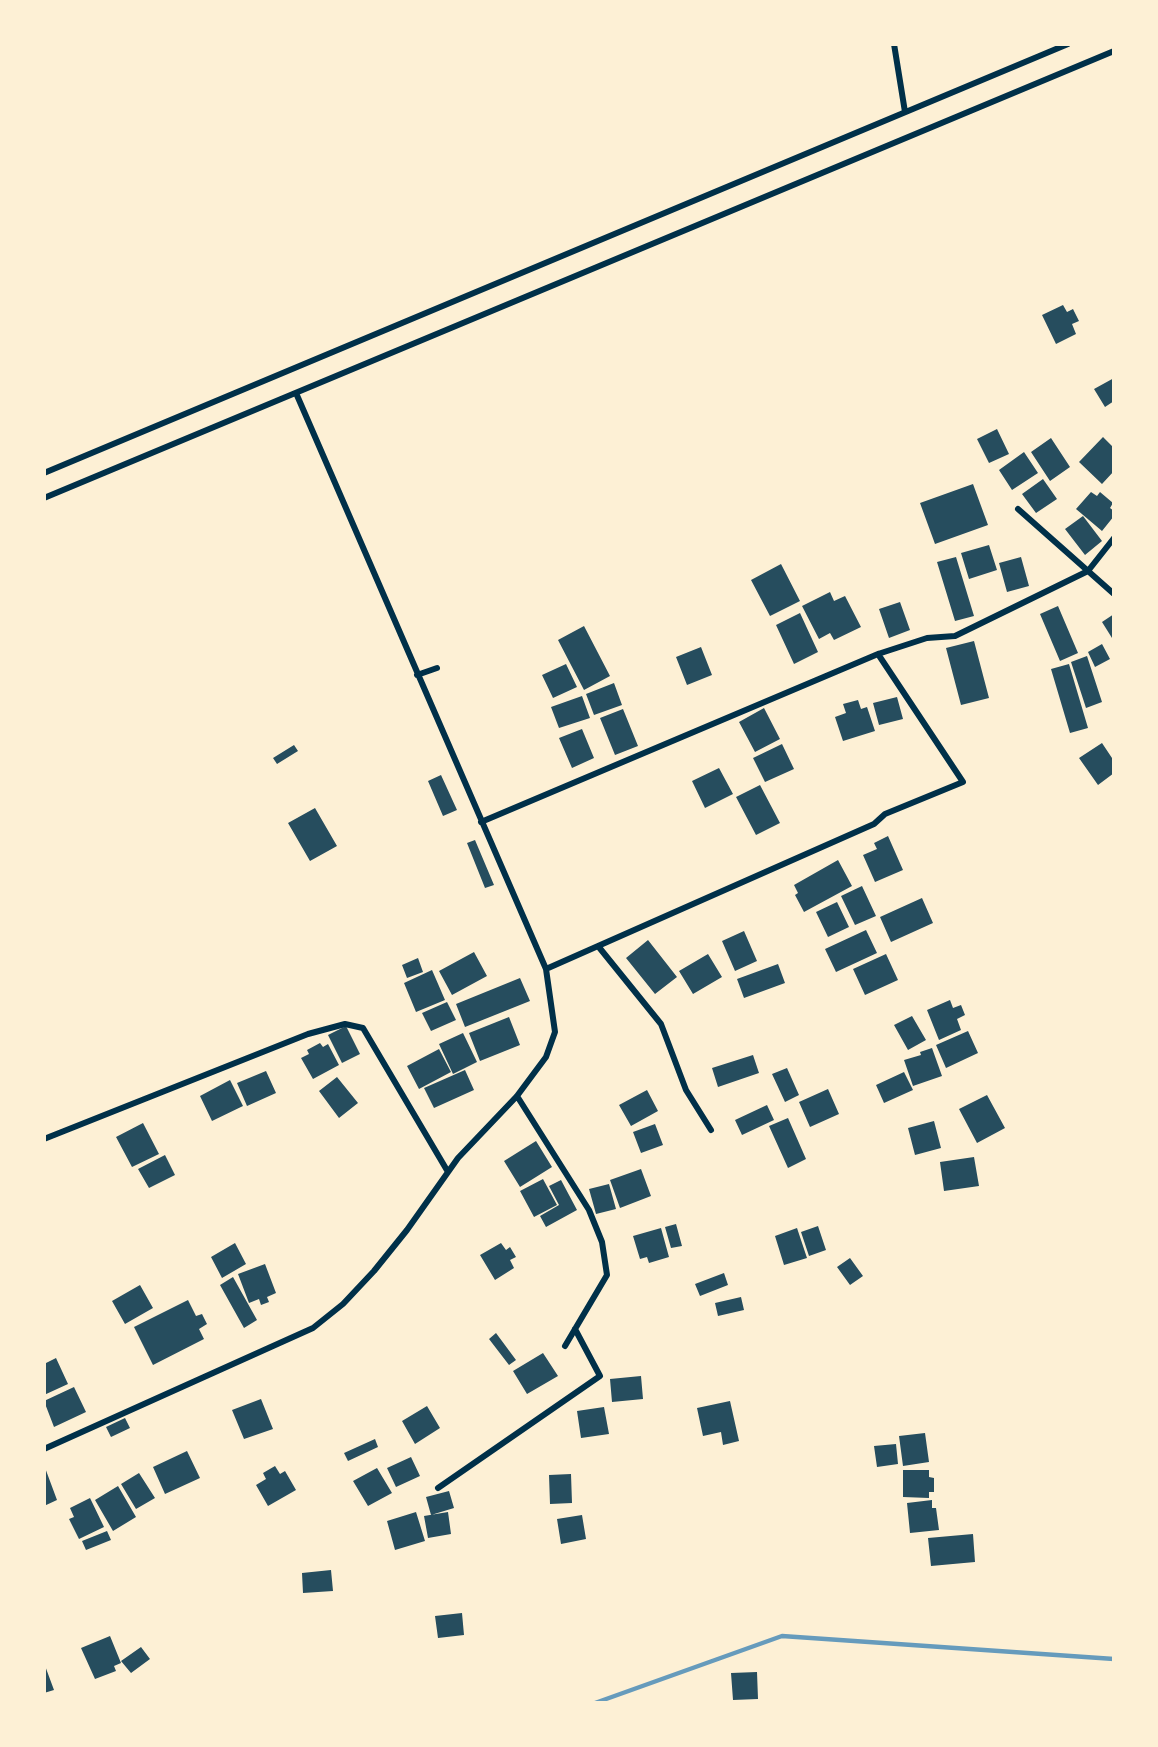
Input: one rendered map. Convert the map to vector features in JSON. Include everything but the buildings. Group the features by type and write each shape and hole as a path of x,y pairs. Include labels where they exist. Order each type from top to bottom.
{"street":[{"path":"894,44 905,112"},
{"path":"44,473 1068,44"},
{"path":"44,498 1114,51"},
{"path":"44,1449 313,1328 343,1304 374,1271 458,1158 517,1096 546,1057 555,1032 546,970 296,393"},
{"path":"1018,509 1114,594"},
{"path":"481,822 878,654 927,638 955,636 1088,571 1114,538"},
{"path":"546,970 874,824 885,814 963,782 878,654"},
{"path":"417,675 437,668"},
{"path":"598,946 661,1024 686,1090 711,1130"},
{"path":"44,1139 308,1034 345,1024 363,1028 448,1172"},
{"path":"517,1096 589,1210 602,1242 607,1275 565,1346"},
{"path":"438,1488 600,1376 575,1329"}],"waterway":[{"path":"595,1703 782,1636 1114,1659"}]}
